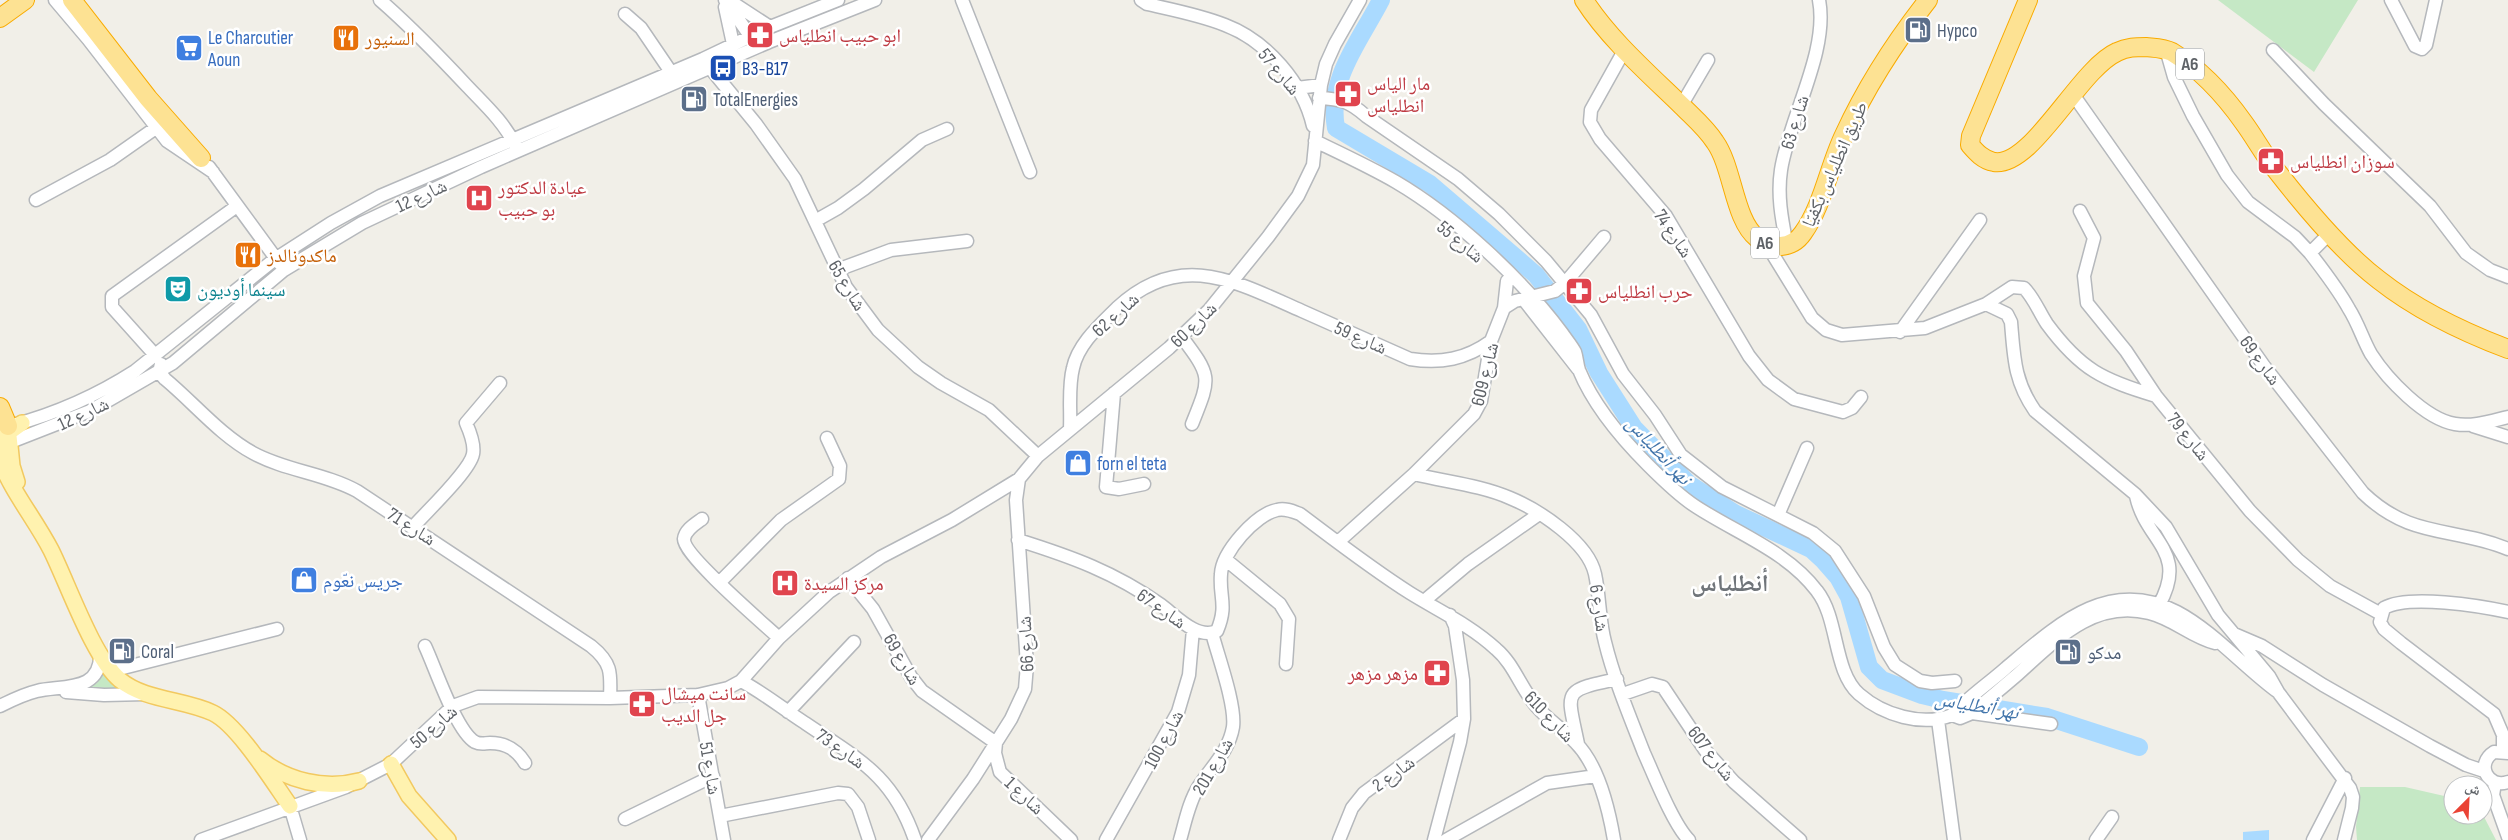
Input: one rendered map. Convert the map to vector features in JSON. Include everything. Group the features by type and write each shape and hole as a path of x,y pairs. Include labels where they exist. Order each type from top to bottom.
{"highway":[{"path":"0,18 25,0"},
{"path":"72,0 148,98 207,165"},
{"name":"A6","path":"1584,0 1593,14 1625,49 1716,142 1747,226 1756,238 1767,245"},
{"name":"طريق انطلياس بكفيّا","path":"1767,245 1778,248 1787,246 1803,234 1848,127 1887,57 1928,0"},
{"name":"A6","path":"2028,0 1976,119 1970,145 1980,156 1994,162 2014,158 2036,139 2072,93 2097,66 2116,52 2132,47 2166,49 2189,62 2212,85 2244,122 2274,169 2330,233 2378,279 2419,307 2508,350"},
{"path":"0,407 6,437"}],"main road":[{"path":"6,437 12,466 27,509"},
{"path":"0,460 10,483 50,549 100,653 111,671 129,686 212,712 227,722 290,806"},
{"path":"243,742 264,762 296,778 326,784 359,780"},
{"path":"391,764 410,796 448,840"}],"street":[{"path":"55,0 88,39 167,141 179,151 207,165"},
{"path":"82,0 202,150 207,165 284,270"},
{"path":"380,0 416,31 499,120 519,152"},
{"path":"724,0 757,48"},
{"path":"724,0 733,44"},
{"path":"729,0 770,27"},
{"name":"شارع 12","path":"706,63 733,44 817,4 838,0"},
{"name":"شارع 12","path":"6,437 90,412 159,372 173,363 284,270 362,223 519,152 706,63 757,48 875,0"},
{"path":"962,0 1030,172"},
{"name":"شارع 57","path":"1141,0 1147,4 1219,22 1238,31 1272,56 1297,88 1305,102 1315,141"},
{"path":"1360,0 1335,44 1323,94 1315,141 1375,170 1424,201 1477,243 1533,298"},
{"name":"شارع 63","path":"1787,246 1780,207 1781,169 1819,36 1819,0"},
{"path":"2391,0 2415,46 2422,49 2426,45 2436,0"},
{"path":"625,14 641,28 675,77"},
{"name":"شارع 74","path":"1625,49 1591,110 1590,122 1600,139 1666,216 1749,356 1768,380 1794,399 1843,412 1852,408 1861,397"},
{"path":"2166,49 2174,77 2192,116 2228,175 2248,202 2294,237 2310,253 2330,279 2350,311 2372,354 2390,376 2421,408 2441,420 2471,425 2508,437"},
{"path":"2273,50 2324,104 2430,206 2466,253 2490,270 2508,277"},
{"path":"1682,106 1708,60"},
{"name":"شارع 65","path":"706,63 779,156 798,185 838,270 858,306 906,357 940,383 989,410 1038,456"},
{"name":"شارع 12","path":"6,437 90,398 135,371 275,259 331,223 380,196 529,132 675,77"},
{"path":"1297,88 1353,104 1366,116 1458,179 1499,214 1566,283 1591,315 1624,374 1655,415 1681,455 1722,488 1813,533 1835,550 1861,597 1884,648 1895,665 1920,681 1932,683 1955,680"},
{"name":"شارع 69","path":"2072,93 2264,366 2363,493 2381,510 2419,528 2508,549"},
{"path":"499,120 529,132"},
{"path":"492,147 498,134 499,120"},
{"path":"36,200 110,160 157,127"},
{"path":"815,221 838,208 864,189 922,140 947,129"},
{"name":"شارع 55","path":"1315,141 1414,202 1507,281 1533,298 1578,368 1601,409 1647,464 1694,505 1781,558 1817,591 1828,610 1847,679 1860,696 1894,714 1912,719 1938,720"},
{"name":"شارع 60","path":"1019,480 1038,456 1182,336 1209,310 1298,196 1313,165 1315,141"},
{"path":"156,354 112,307 112,296 238,206"},
{"name":"شارع 79","path":"2080,211 2094,238 2084,276 2087,304 2126,351 2156,396 2250,511 2298,560 2330,586 2381,614"},
{"path":"1900,332 1980,220"},
{"path":"2310,253 2330,233"},
{"path":"1504,308 1509,303 1555,291 1566,283 1604,237"},
{"path":"838,270 891,250 967,241"},
{"path":"1767,245 1806,310 1817,324 1842,335 1900,332 1940,324 1986,304 2012,287 2024,288 2059,340 2085,366 2104,378 2156,396"},
{"name":"شارع 62","path":"1070,429 1074,364 1082,347 1093,332 1124,301 1153,284 1184,276 1201,275 1233,281"},
{"name":"شارع 59","path":"1233,281 1410,359 1439,362 1453,360 1467,356 1491,341"},
{"name":"شارع 609","path":"1338,542 1414,474 1474,414 1481,401 1491,341 1504,308 1507,281"},
{"path":"1986,304 2007,314 2011,322 2018,382 2023,394 2035,411 2135,494 2166,527 2210,602 2231,632 2269,676 2278,692 2345,778 2353,797 2344,840"},
{"path":"159,372 162,360 190,335 204,315"},
{"path":"1182,336 1205,369 1207,389 1192,424"},
{"path":"173,363 172,372 178,388"},
{"name":"شارع 71","path":"159,372 220,428 252,453 271,462 347,485 413,527 598,652 606,660 610,669 610,698"},
{"path":"413,527 462,472 473,456 474,446 466,423 500,383"},
{"path":"1114,393 1106,487 1119,489 1144,484"},
{"path":"2471,425 2508,417"},
{"path":"719,583 781,520 839,479 840,466 826,438"},
{"path":"1778,515 1807,448"},
{"name":"شارع 6","path":"1414,474 1496,492 1538,514 1569,536 1591,562 1605,642 1617,679 1652,772 1689,840"},
{"name":"شارع 66","path":"928,840 953,808 996,743 1018,706 1027,682 1016,500 1019,480"},
{"name":"شارع 50","path":"201,840 359,780 391,764 452,707 478,697 610,698 698,695 718,692 741,681 779,638 829,592 848,578 1019,480"},
{"path":"2135,494 2139,508 2167,554 2170,563 2170,580 2159,605"},
{"path":"1212,633 1217,631 1221,621 1224,602 1220,575 1225,559 1258,519 1279,510 1290,510 1300,514 1424,601 1450,615 1455,626 1463,680 1464,719 1460,742 1434,840"},
{"path":"1424,601 1468,564 1538,514"},
{"path":"702,519 687,532 684,537 685,544 701,566 779,638"},
{"name":"شارع 67","path":"1018,540 1079,559 1119,578 1193,630 1212,633"},
{"path":"1225,559 1280,604 1289,619 1286,664"},
{"name":"شارع 69","path":"848,578 873,609 922,691 996,743"},
{"path":"1954,840 1938,720 1955,712 2045,635 2083,610 2109,602 2126,600 2159,605 2178,612 2207,632 2220,645 2278,692"},
{"path":"2508,612 2475,604 2425,602 2389,605 2381,614 2380,622 2384,629 2494,714 2503,735 2505,752 2490,755 2485,762 2484,771 2488,778 2502,782 2494,795 2508,837"},
{"path":"1955,712 1960,718 1974,711 2067,630 2095,615 2118,610 2148,613 2173,622 2204,640 2220,645"},
{"name":"شارع 610","path":"1450,615 1484,639 1505,658 1523,688 1538,708 1578,744 1596,776 1607,802 1614,840"},
{"path":"111,671 277,629"},
{"name":"شارع 100","path":"1106,840 1178,712 1189,675 1193,630"},
{"path":"2231,632 2262,646 2323,685 2430,746 2466,765 2484,771"},
{"name":"شارع 201","path":"1180,840 1194,795 1220,759 1234,725 1228,692 1212,633"},
{"path":"788,712 854,642"},
{"path":"425,646 452,707 475,742 509,746 516,750 525,763"},
{"path":"56,690 76,687 86,681 98,668 100,653"},
{"path":"754,668 763,692"},
{"path":"1578,744 1569,703 1574,692 1581,687 1617,679"},
{"name":"شارع 73","path":"741,681 763,692 788,712 842,746 869,766 891,791 908,820 915,840"},
{"name":"شارع 607","path":"1623,694 1652,684 1663,687 1710,756 1734,782 1800,840"},
{"path":"0,706 38,690 90,694 150,694"},
{"name":"شارع 51","path":"698,695 724,840"},
{"path":"1974,711 2051,724"},
{"name":"شارع 2","path":"1339,840 1352,808 1364,793 1464,719"},
{"name":"شارع 1","path":"996,743 995,753 1000,772 1072,840"},
{"path":"625,819 713,776"},
{"path":"1446,840 1547,784 1596,776"},
{"path":"2313,840 2345,778"},
{"path":"720,816 838,793 848,794 858,807 869,840"},
{"path":"290,806 300,840"},
{"path":"2096,840 2112,816"}],"green space":[{"path":"2218,0 2358,0 2314,72"},
{"path":"105,672 122,693 87,688 97,683"},
{"path":"2360,787 2405,787 2443,796 2443,825 2488,825 2496,840 2357,840 2356,827"}],"water":[{"path":"2269,830 2269,840 2243,840 2243,832"}],"waterway":[{"name":"نهر أنطلياس","path":"1381,0 1347,61 1341,77 1336,93 1334,110 1336,128 1430,184 1536,275 1578,329 1599,373 1634,428 1689,484 1736,514 1811,549 1824,561 1838,577 1849,597 1869,667 1882,680 1922,695 1943,700 2047,717 2139,747"}],"place":[{"name":"Hypco","path":"1918,30"},
{"name":"ابو حبيب انطلياس","path":"760,35"},
{"name":"السنيور","path":"346,38"},
{"name":"Le Charcutier Aoun","path":"189,48"},
{"name":"B3-B17","path":"723,68"},
{"name":"مار الياس انطلياس","path":"1348,94"},
{"name":"TotalEnergies","path":"694,99"},
{"name":"سوزان انطلياس","path":"2271,161"},
{"name":"عيادة الدكتور بو حبيب","path":"479,198"},
{"name":"ماكدونالدز","path":"248,255"},
{"name":"سينما أوديون","path":"178,289"},
{"name":"حرب انطلياس","path":"1579,291"},
{"name":"forn el teta","path":"1078,463"},
{"name":"جريس نعّوم","path":"304,580"},
{"name":"مركز السيدة","path":"785,583"},
{"name":"Coral","path":"122,651"},
{"name":"مدكو","path":"2068,652"},
{"name":"مزهر مزهر","path":"1437,673"},
{"name":"سانت ميشال جل الديب","path":"642,704"}],"district":[{"name":"أنطلياس","path":"1730,583"}]}
